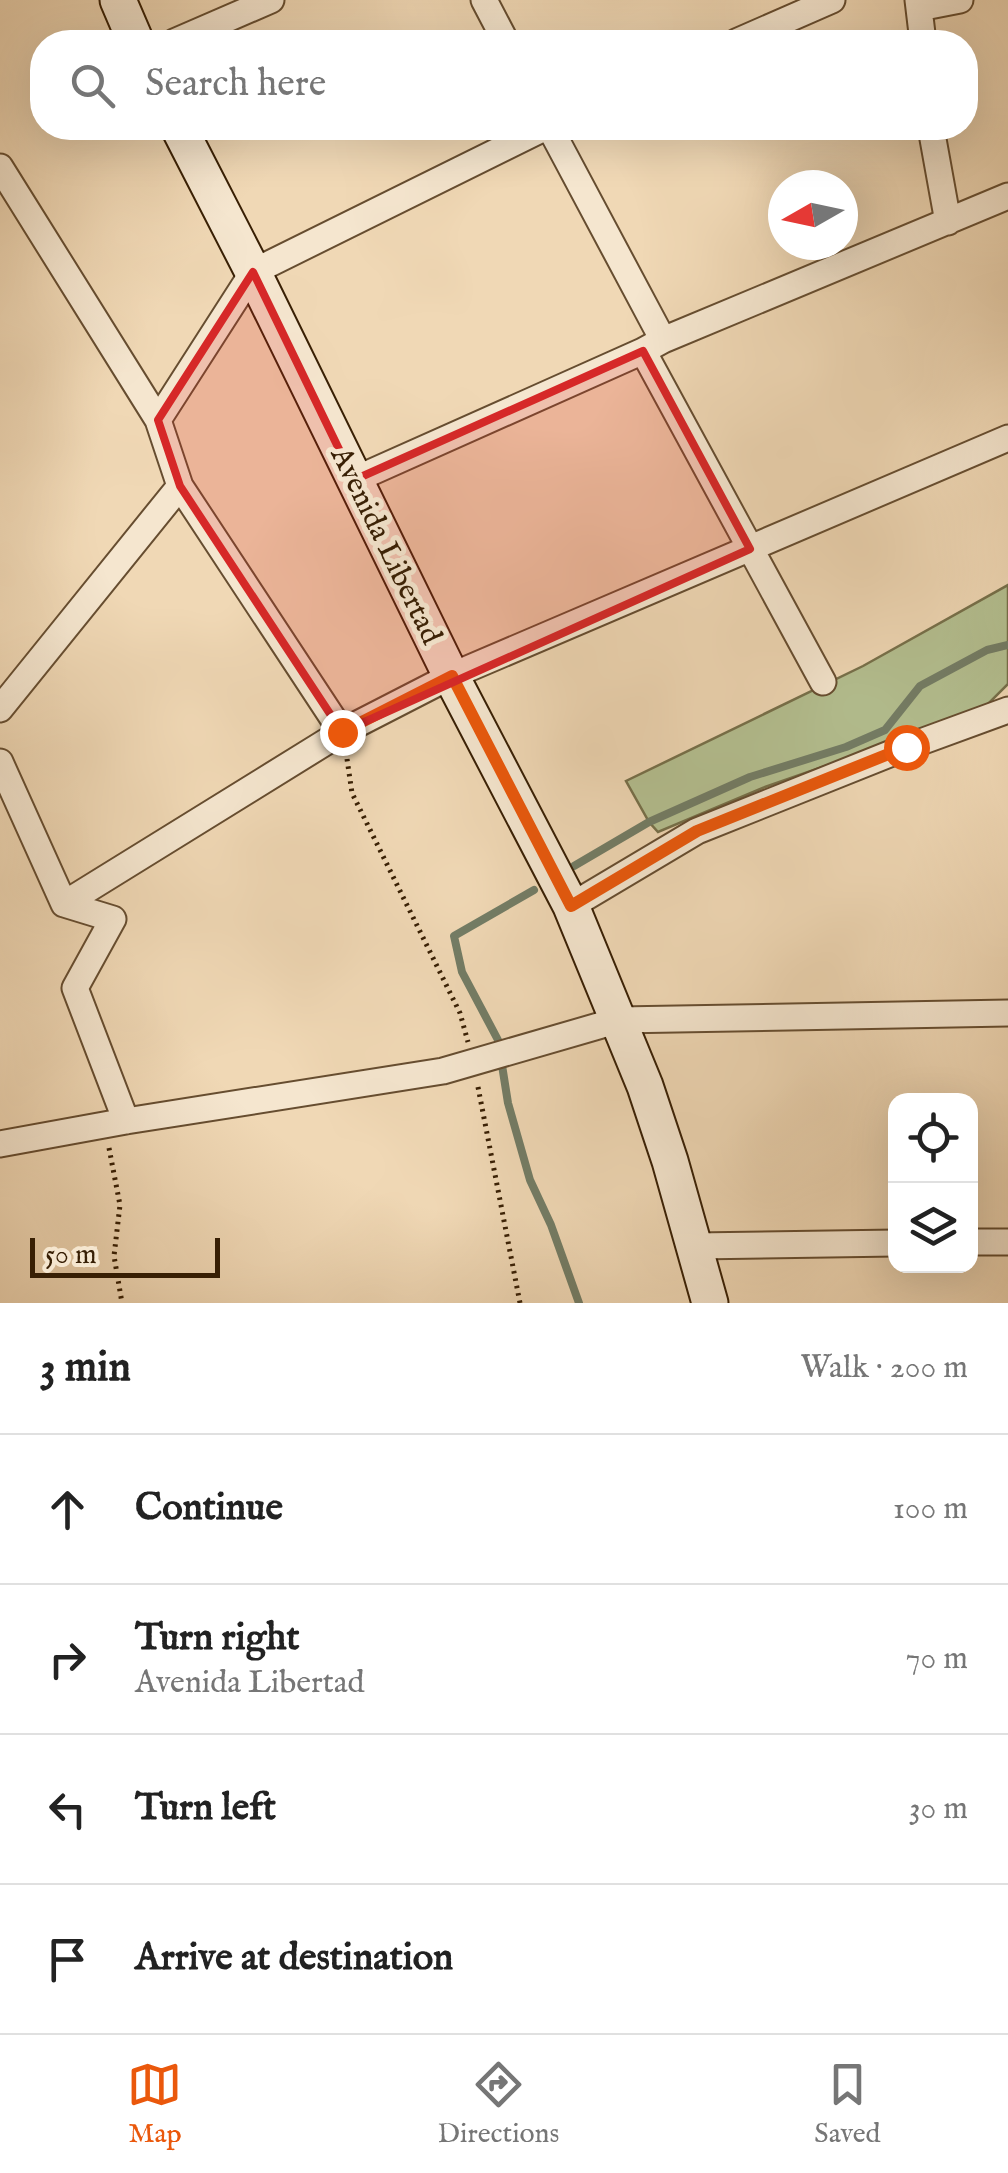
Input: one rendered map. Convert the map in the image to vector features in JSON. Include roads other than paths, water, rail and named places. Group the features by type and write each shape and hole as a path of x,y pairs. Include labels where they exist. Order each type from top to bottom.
{"main road":[{"path":"118,0 131,30"},
{"name":"Avenida Libertad","path":"185,140 571,906 619,1020 670,1160 710,1303"}],"street":[{"path":"202,30 271,0"},
{"path":"484,0 500,30"},
{"path":"763,30 832,0"},
{"path":"921,30 918,4 960,0"},
{"path":"158,420 253,272 522,140"},
{"path":"553,140 750,549 823,682"},
{"path":"933,140 948,222"},
{"path":"0,167 158,420 180,486 342,732"},
{"path":"354,480 653,346 1008,196"},
{"path":"64,904 342,732 452,676 1008,438"},
{"path":"0,709 180,486"},
{"path":"571,906 697,831 1008,710"},
{"path":"0,762 64,904 113,919 75,988 116,1123"},
{"path":"0,1144 443,1072 619,1020 1008,1013"},
{"path":"978,1242 1008,1242"},
{"path":"695,1246 888,1243"}],"waterway":[{"path":"574,866 649,822 750,777 846,747 885,730 920,686 987,650 1008,645"},
{"path":"534,890 454,936 462,972 498,1040 508,1103 530,1180 579,1303"}]}
